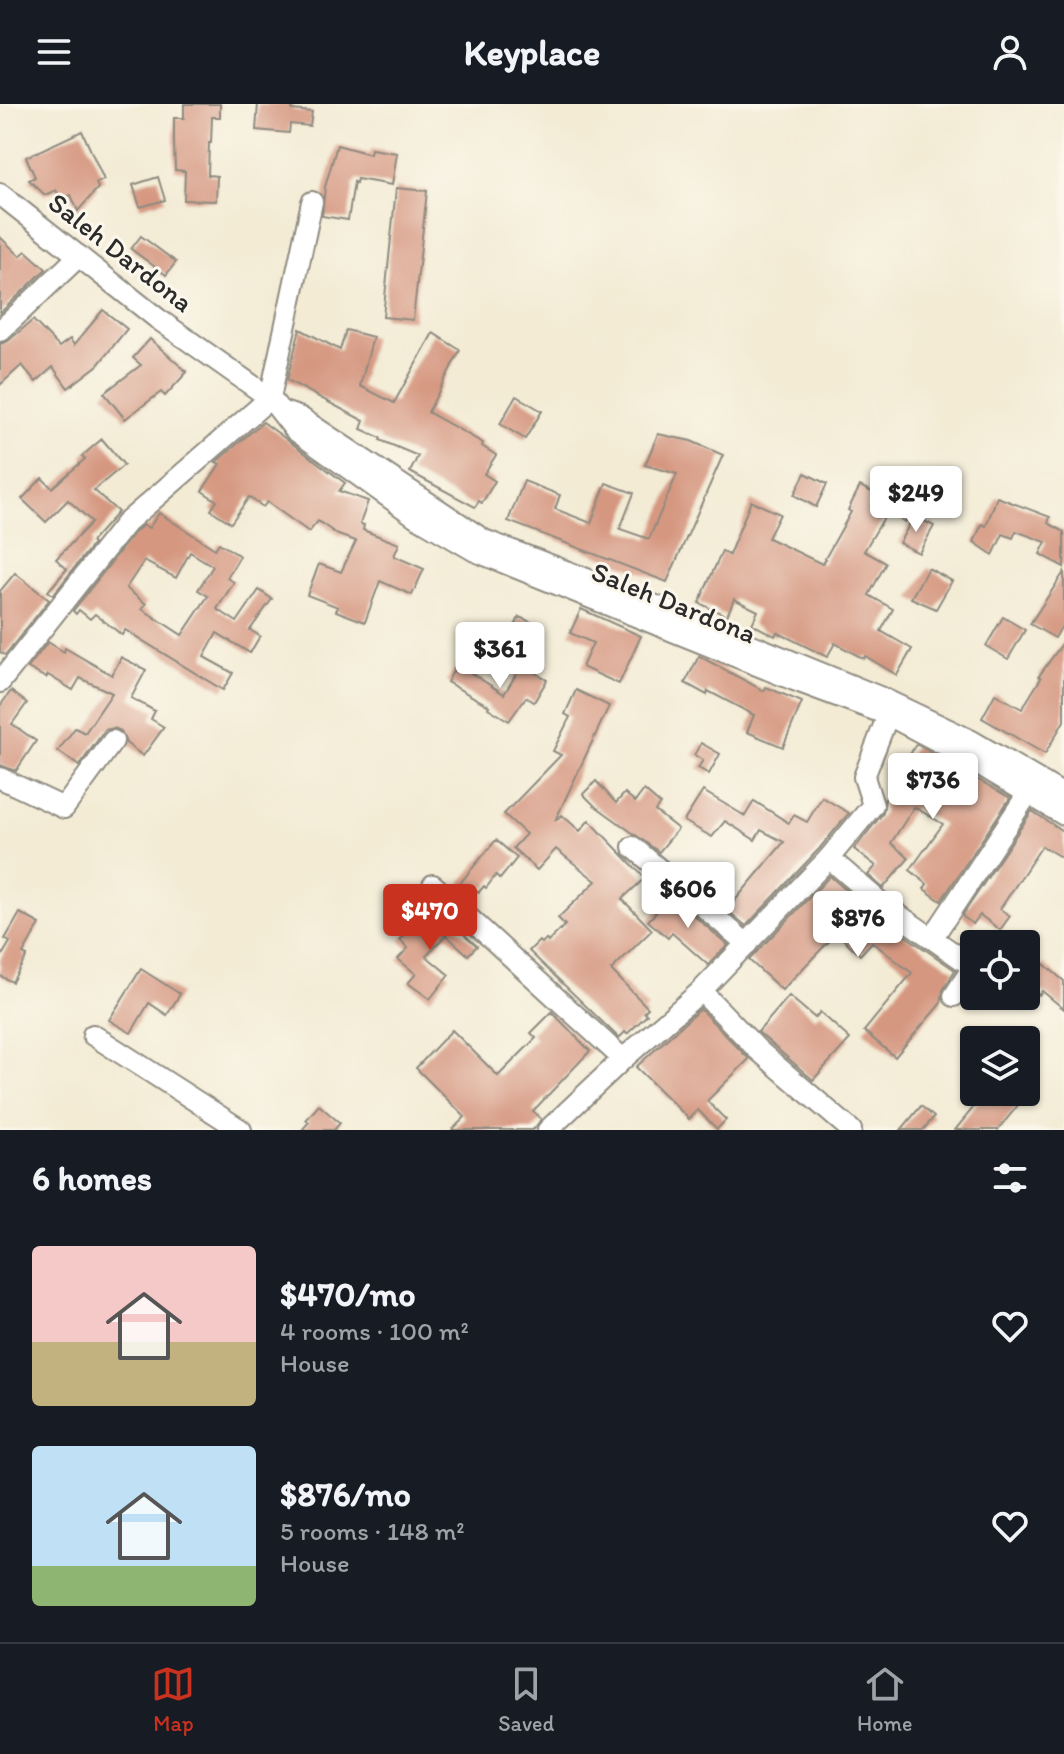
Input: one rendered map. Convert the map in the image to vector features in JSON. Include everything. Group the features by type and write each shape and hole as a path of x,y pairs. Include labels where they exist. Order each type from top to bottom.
{"street":[{"name":"Saleh Dardona","path":"3,201 277,405 484,540 882,698 972,741 1064,795"},
{"path":"0,682 126,523 277,405 312,202"},
{"path":"0,331 79,256"},
{"name":"Saleh Dardona","path":"277,405 295,430 307,439 415,516 475,551 888,715 1029,792 1064,815"},
{"path":"548,1130 701,991 829,858 873,805 864,777 888,715"},
{"path":"0,778 64,808 113,741"},
{"path":"933,937 1029,792"},
{"path":"633,847 747,944"},
{"path":"829,858 880,902 973,967 954,996"},
{"path":"433,885 623,1059"},
{"path":"701,991 758,1050 851,1130"},
{"path":"93,1035 241,1130"}],"building":[{"path":"184,104 220,104 220,117 212,117 209,143 208,175 217,176 216,201 184,200 185,171 175,170 174,118 184,118"},
{"path":"258,104 293,104 292,110 312,112 310,126 290,124 289,133 256,130"},
{"path":"82,131 104,180 96,183 98,188 78,211 71,195 61,199 56,190 45,195 29,180 35,177 26,157"},
{"path":"337,145 370,154 371,149 397,153 392,185 357,179 354,182 348,220 322,216 325,187"},
{"path":"158,177 165,200 140,207 133,185"},
{"path":"396,188 427,191 413,320 383,317"},
{"path":"141,236 176,262 166,275 131,249"},
{"path":"0,237 20,256 26,251 46,269 0,313"},
{"path":"103,310 127,329 98,365 68,388 53,367 36,382 22,365 0,385 0,344 33,320 59,347 70,339 74,345"},
{"path":"300,329 340,350 346,330 373,337 360,386 394,403 433,333 460,350 428,412 483,443 482,446 496,455 484,474 495,481 482,503 479,501 475,507 410,472 418,456 361,429 364,421 287,380"},
{"path":"150,339 187,372 165,396 161,392 125,419 104,393 141,365 133,358"},
{"path":"516,396 542,411 525,439 500,424"},
{"path":"263,422 345,483 339,491 368,501 360,524 364,525 363,530 399,544 394,556 424,569 412,595 380,581 365,622 336,611 338,607 307,595 319,564 341,572 356,541 338,535 318,521 309,532 267,502 263,507 249,497 231,523 211,510 217,501 202,491 220,464 216,462"},
{"path":"658,434 691,441 723,455 667,582 508,521 524,481 560,495 555,509 591,523 606,483 634,493 620,529 649,539 677,474 645,465"},
{"path":"102,439 124,465 94,490 118,512 91,542 93,544 53,595 48,591 67,569 56,559 92,522 68,500 46,522 22,499 42,478 52,488"},
{"path":"805,473 827,484 816,507 794,495"},
{"path":"903,484 921,495 905,522 888,511 864,551 886,563 869,595 893,609 881,631 912,649 897,675 835,643 827,657 777,632 775,636 752,624 758,611 734,599 727,616 699,603 722,551 729,555 751,501 780,514 768,538 822,564 851,512 848,510 860,486 892,502 890,507"},
{"path":"997,497 1050,517 1048,523 1064,532 1064,567 1040,554 1046,542 1016,531 1013,538 1003,534 993,555 974,542 982,524 986,526"},
{"path":"159,513 215,549 219,543 240,556 227,578 234,582 217,609 237,622 259,590 272,599 250,630 260,636 250,653 217,633 204,657 233,673 223,690 125,630 122,635 95,614 90,619 79,610 76,614 73,611 135,532 143,525 149,528","holes":["190,552 213,566 198,590 208,596 182,635 142,609 146,604 126,588 144,561 176,578"]},
{"path":"914,516 934,526 919,553 899,543"},
{"path":"928,568 952,581 936,609 911,598"},
{"path":"1064,572 1064,622 1055,638 1030,624"},
{"path":"15,573 49,600 5,655 0,652 0,591"},
{"path":"581,609 641,636 619,684 582,667 593,643 570,633"},
{"path":"519,617 541,626 533,645 511,635"},
{"path":"1003,617 1025,630 1008,659 986,646"},
{"path":"1064,641 1064,721 1045,754 982,718 995,694 1022,709 1041,678 1039,676"},
{"path":"48,642 64,652 65,648 112,675 121,657 146,670 131,698 155,711 151,719 164,727 143,756 126,743 121,731 114,728 105,730 79,766 58,751 75,728 85,733 112,693 80,678 73,690 48,675 46,678 28,668"},
{"path":"699,656 764,691 766,687 802,702 783,747 747,732 754,715 708,691 707,695 685,683"},
{"path":"457,664 504,694 522,665 547,680 534,702 526,697 509,721 447,682"},
{"path":"576,690 609,706 555,821 562,815 580,831 589,820 645,878 622,899 652,930 611,970 648,1008 644,1012 647,1015 619,1038 529,951 539,941 542,943 546,939 548,942 565,925 558,918 596,881 556,849 537,870 513,848 526,834 504,814 561,755 553,751 570,717 565,714"},
{"path":"11,691 27,703 12,724 36,741 16,771 0,765 0,706"},
{"path":"701,743 720,754 709,774 698,768 703,760 694,755"},
{"path":"916,744 1010,798 941,901 924,889 927,884 910,870 943,824 914,807 891,843 909,858 883,888 868,875 876,866 854,849 883,813 885,799"},
{"path":"596,781 616,803 625,793 635,802 644,790 660,804 655,811 678,829 659,852 583,794"},
{"path":"703,791 745,816 754,801 789,823 794,815 807,822 822,797 849,813 746,926 727,910 784,842 761,830 755,840 725,821 712,837 684,821"},
{"path":"1032,811 1064,832 1064,859 1042,846 1000,909 1010,916 1000,930 980,915 973,924 962,916"},
{"path":"496,840 517,858 500,879 496,875 486,888 484,886 473,893 460,883"},
{"path":"830,876 872,913 955,970 943,990 941,1003 895,1057 864,1031 912,973 872,942 860,955 837,933 782,990 749,960"},
{"path":"671,896 728,945 708,965 672,933 668,938 648,921"},
{"path":"428,910 442,924 447,919 477,946 468,955 446,935 426,956 449,975 430,999 408,983 416,974 398,959 408,948 400,940"},
{"path":"20,913 40,924 12,982 0,976 0,959 10,942 5,939"},
{"path":"1044,964 1064,981 1064,1009 1042,991 1040,994 1040,968"},
{"path":"141,969 180,994 167,1015 149,1003 131,1033 109,1020"},
{"path":"789,996 815,1018 820,1012 850,1039 813,1080 758,1032"},
{"path":"700,1009 749,1059 707,1101 726,1120 717,1129 698,1110 689,1119 636,1067"},
{"path":"552,1012 590,1051 533,1111 541,1119 536,1127 532,1130 452,1130 465,1117 416,1068 452,1030 498,1076 536,1038 531,1033"},
{"path":"319,1105 340,1123 334,1130 302,1130 309,1122 306,1120"},
{"path":"921,1106 934,1117 923,1130 901,1130"},
{"path":"975,1106 1017,1106 998,1130 955,1130"}]}
